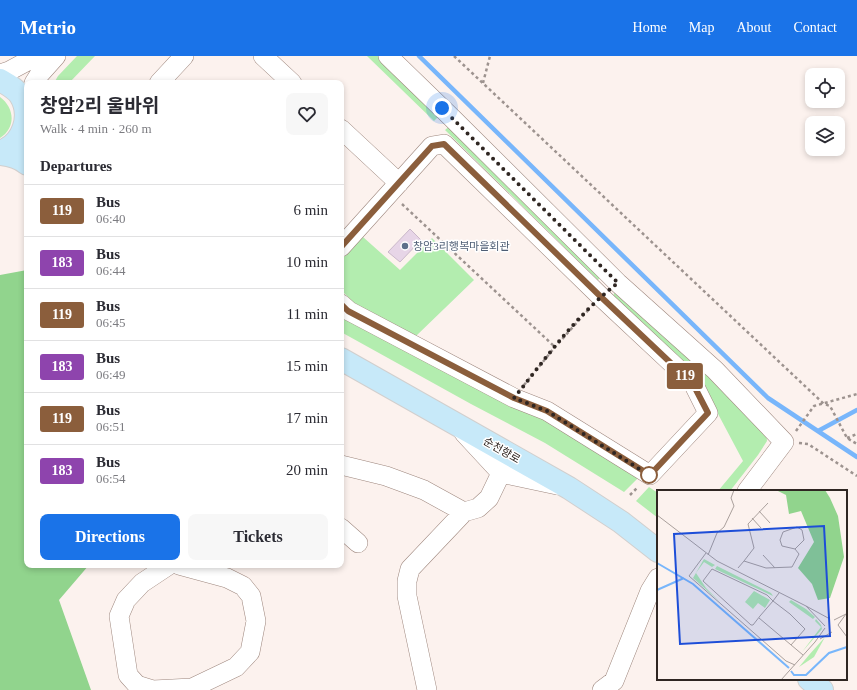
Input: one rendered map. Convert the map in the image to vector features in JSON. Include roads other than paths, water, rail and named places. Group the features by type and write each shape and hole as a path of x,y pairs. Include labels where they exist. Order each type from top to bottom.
{"main road":[{"path":"0,80 11,86 20,95 24,106"},
{"path":"0,153 7,150 16,142 23,131 24,125"},
{"path":"0,153 10,154 24,162"},
{"name":"순천향로","path":"344,361 569,488 621,522 657,550"},
{"path":"810,680 822,690"}],"street":[{"path":"0,74 9,71 37,56"},
{"path":"36,80 56,56"},
{"path":"162,80 184,56"},
{"path":"263,56 289,80"},
{"path":"388,56 618,283 715,370 788,439 748,490"},
{"path":"344,132 394,188"},
{"path":"344,244 432,146 444,144 693,384 708,413 650,475 547,411 514,398 348,311 344,307"},
{"path":"457,424 501,473 569,488"},
{"path":"344,466 386,476 424,490 464,512"},
{"path":"427,690 407,596 407,581 410,569 464,512 478,508 488,498 501,473"},
{"path":"344,531 358,543"},
{"path":"164,568 142,583 126,600 119,616 128,675 137,685 153,690 192,688 236,667 250,652 256,621 251,596 243,586 227,578 190,568"},
{"path":"602,690 614,681 650,591 657,580"}],"waterway":[{"path":"419,56 768,398 857,457"},
{"path":"818,431 857,410"}],"place":[{"name":"창암3리행복마을회관","path":"405,246"}]}
